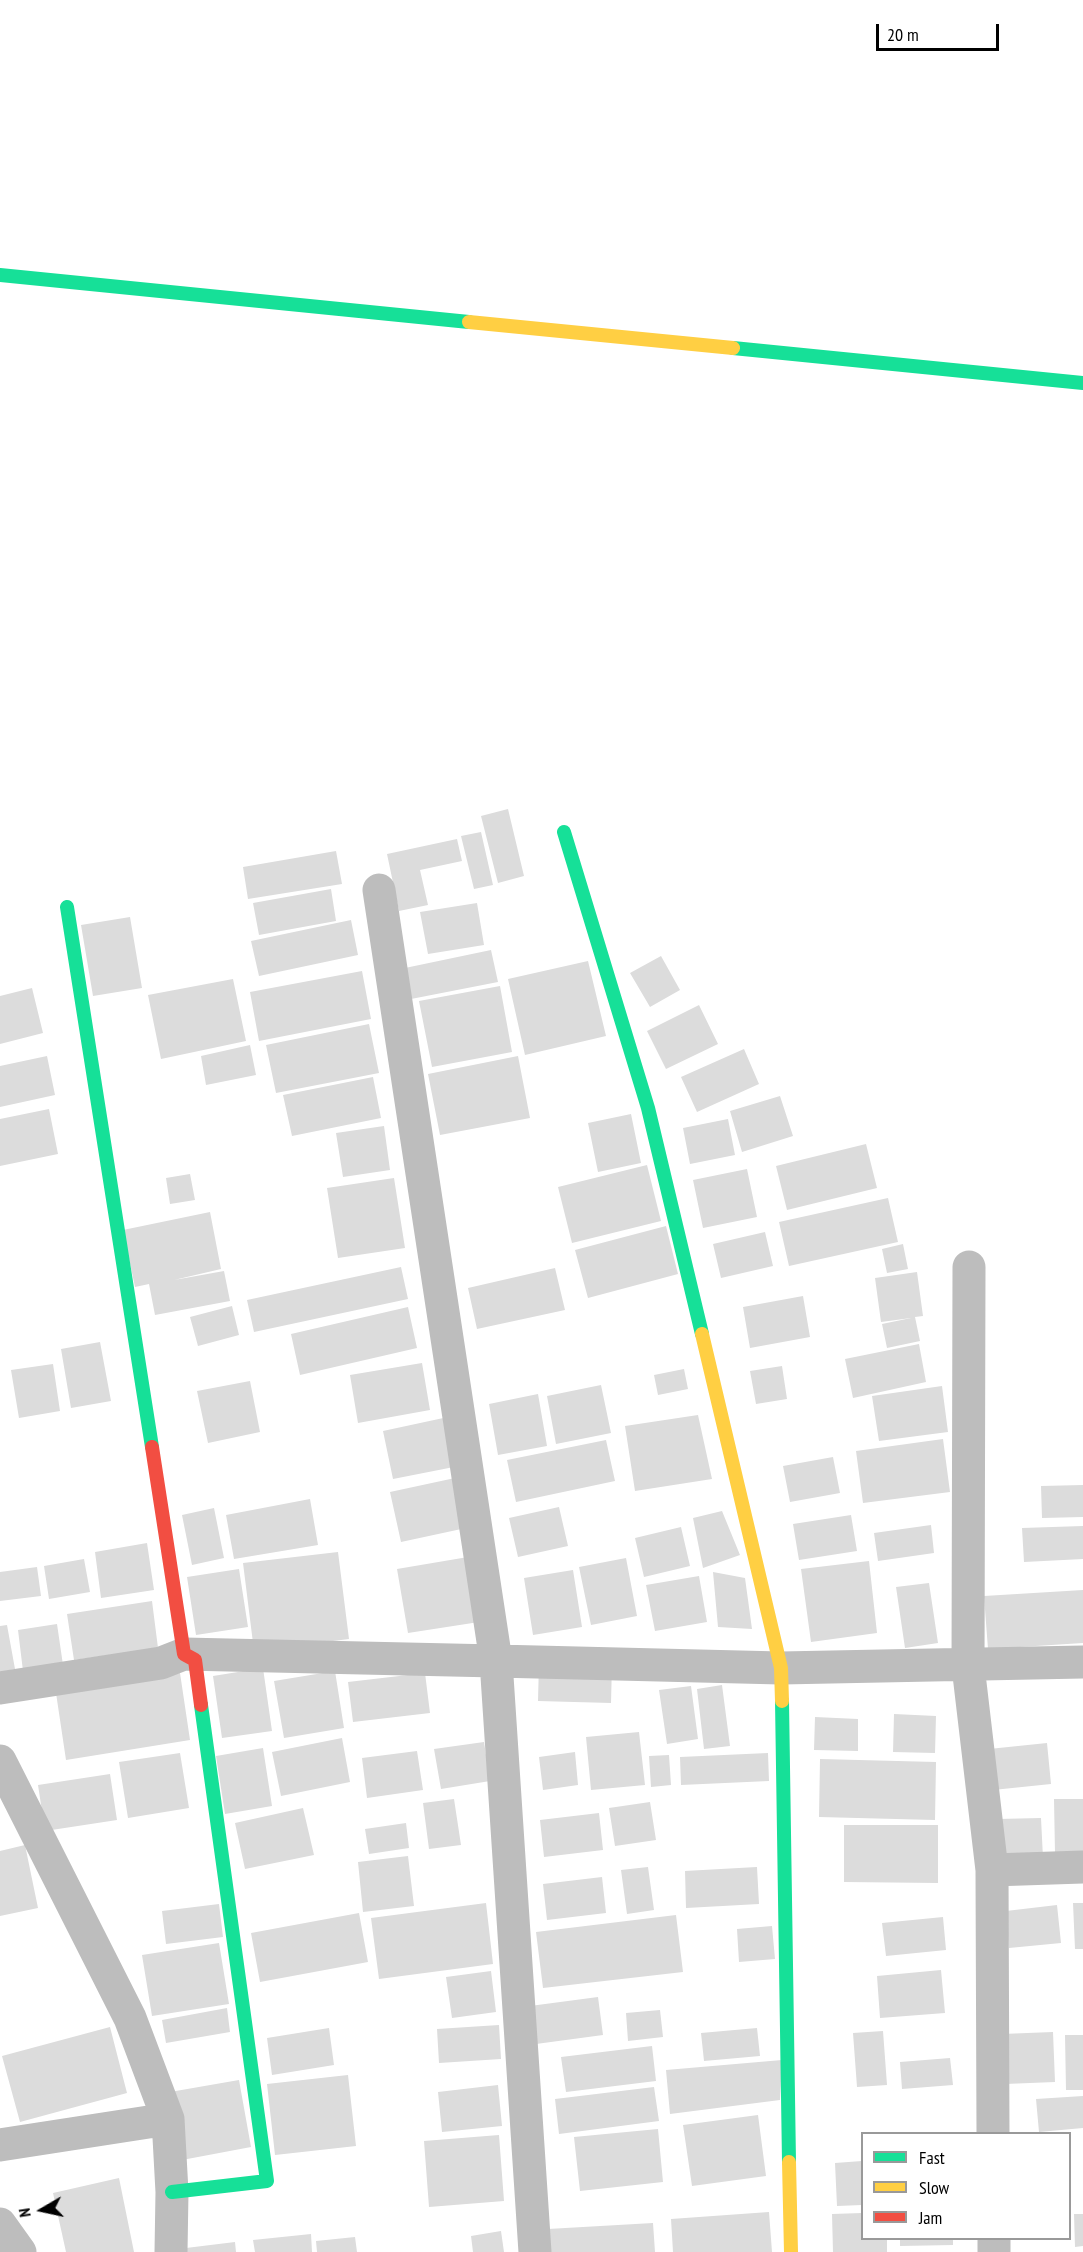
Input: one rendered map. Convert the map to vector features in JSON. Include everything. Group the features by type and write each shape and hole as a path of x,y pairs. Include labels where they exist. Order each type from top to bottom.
{"main road":[{"path":"0,275 1083,383"},
{"path":"564,832 648,1108 781,1668 791,2252"},
{"path":"67,907 184,1654 195,1660 267,2181 172,2192"}],"street":[{"path":"379,890 496,1660 535,2252"},
{"path":"969,1267 968,1666 992,1870 993,2132"},
{"path":"0,1688 161,1663 184,1654 781,1668 1083,1662"},
{"path":"0,1761 130,2018 168,2119 172,2192 171,2252"},
{"path":"992,1870 1083,1867"},
{"path":"0,2145 168,2119"},
{"path":"0,2224 20,2252"}],"building":[{"path":"508,809 524,876 498,883 481,816"},
{"path":"481,832 493,885 474,889 461,836"},
{"path":"457,839 462,861 420,870 428,905 399,911 387,854"},
{"path":"336,851 342,884 248,899 243,867"},
{"path":"331,889 336,921 259,935 253,903"},
{"path":"477,903 484,945 428,954 420,912"},
{"path":"130,917 142,988 93,996 81,925"},
{"path":"351,920 358,955 259,976 251,941"},
{"path":"491,950 498,982 411,999 405,968"},
{"path":"661,956 680,990 650,1007 630,973"},
{"path":"588,961 606,1036 525,1055 508,979"},
{"path":"362,971 371,1019 259,1041 250,992"},
{"path":"233,979 246,1041 161,1059 148,995"},
{"path":"500,986 512,1052 432,1067 419,1001"},
{"path":"32,988 43,1033 0,1044 0,996"},
{"path":"699,1005 718,1044 666,1069 647,1031"},
{"path":"369,1024 379,1073 276,1093 266,1045"},
{"path":"250,1045 256,1075 206,1085 201,1056"},
{"path":"744,1049 759,1084 697,1112 681,1077"},
{"path":"47,1056 55,1095 0,1107 0,1066"},
{"path":"518,1056 530,1118 440,1135 428,1074"},
{"path":"373,1077 381,1118 292,1136 283,1095"},
{"path":"780,1096 793,1136 742,1152 730,1111"},
{"path":"49,1109 58,1154 0,1166 0,1119"},
{"path":"631,1114 641,1163 598,1172 588,1123"},
{"path":"728,1119 735,1155 690,1164 683,1128"},
{"path":"384,1126 390,1170 343,1177 336,1133"},
{"path":"866,1144 877,1188 787,1210 776,1166"},
{"path":"647,1165 661,1221 572,1243 558,1187"},
{"path":"747,1169 757,1217 703,1228 693,1180"},
{"path":"190,1174 195,1200 170,1204 166,1178"},
{"path":"394,1178 405,1248 338,1258 327,1188"},
{"path":"888,1198 898,1242 789,1266 779,1222"},
{"path":"210,1212 221,1269 174,1280 224,1271 230,1301 155,1315 149,1284 135,1287 123,1230"},
{"path":"666,1226 678,1274 588,1298 575,1250"},
{"path":"765,1232 773,1266 721,1278 713,1244"},
{"path":"903,1244 908,1269 887,1273 882,1249"},
{"path":"401,1267 408,1299 254,1332 247,1300"},
{"path":"555,1268 565,1310 477,1329 468,1288"},
{"path":"917,1272 923,1316 915,1317 920,1341 887,1348 882,1324 911,1318 881,1322 875,1278"},
{"path":"803,1296 810,1337 750,1348 743,1307"},
{"path":"232,1306 239,1335 198,1346 190,1317"},
{"path":"408,1307 417,1348 300,1375 291,1334"},
{"path":"100,1342 111,1401 71,1408 61,1349"},
{"path":"919,1344 926,1382 853,1398 845,1359"},
{"path":"422,1363 430,1410 358,1423 350,1375"},
{"path":"53,1364 60,1411 19,1418 11,1370"},
{"path":"782,1366 787,1399 756,1404 750,1371"},
{"path":"684,1369 688,1389 658,1395 654,1375"},
{"path":"250,1381 260,1432 208,1443 197,1391"},
{"path":"601,1385 611,1433 556,1444 547,1396"},
{"path":"942,1386 948,1432 879,1441 872,1396"},
{"path":"538,1394 547,1446 498,1455 489,1404"},
{"path":"698,1415 712,1479 635,1491 625,1426"},
{"path":"448,1417 459,1466 393,1479 383,1431"},
{"path":"943,1439 950,1492 863,1503 856,1451"},
{"path":"606,1440 615,1481 516,1502 507,1460"},
{"path":"833,1457 840,1493 790,1502 783,1466"},
{"path":"455,1478 466,1528 401,1542 390,1492"},
{"path":"1083,1485 1083,1517 1042,1518 1041,1486"},
{"path":"310,1499 318,1545 234,1559 226,1515"},
{"path":"559,1507 568,1546 518,1557 509,1518"},
{"path":"214,1508 224,1558 192,1565 182,1515"},
{"path":"722,1511 740,1555 703,1568 693,1518"},
{"path":"851,1515 857,1551 799,1560 793,1524"},
{"path":"931,1525 934,1553 878,1561 874,1533"},
{"path":"1083,1526 1083,1559 1024,1562 1022,1528"},
{"path":"681,1527 690,1566 644,1577 635,1538"},
{"path":"147,1543 154,1590 101,1598 95,1552"},
{"path":"338,1552 349,1639 254,1651 243,1563"},
{"path":"468,1557 479,1622 408,1633 397,1569"},
{"path":"626,1558 637,1616 591,1625 579,1567"},
{"path":"84,1559 90,1592 49,1599 44,1566"},
{"path":"869,1561 877,1633 811,1642 801,1569"},
{"path":"37,1567 41,1596 0,1601 0,1572"},
{"path":"239,1569 248,1627 196,1635 187,1577"},
{"path":"573,1570 582,1627 533,1635 524,1578"},
{"path":"713,1572 745,1578 752,1629 718,1627"},
{"path":"699,1576 707,1622 655,1631 646,1585"},
{"path":"929,1583 938,1643 905,1648 896,1587"},
{"path":"1083,1590 1083,1643 988,1649 984,1596"},
{"path":"152,1601 158,1648 74,1660 67,1614"},
{"path":"57,1624 63,1665 23,1671 18,1630"},
{"path":"7,1625 15,1669 0,1672 0,1626"},
{"path":"539,1662 612,1664 611,1703 538,1701"},
{"path":"263,1668 272,1731 222,1738 213,1676"},
{"path":"335,1671 344,1728 284,1738 274,1681"},
{"path":"180,1673 190,1740 66,1760 56,1693"},
{"path":"425,1673 430,1713 353,1722 348,1682"},
{"path":"722,1685 730,1746 704,1749 697,1689"},
{"path":"691,1686 698,1739 667,1744 659,1690"},
{"path":"894,1714 936,1716 935,1753 893,1752"},
{"path":"815,1717 858,1719 858,1751 814,1750"},
{"path":"639,1732 645,1785 591,1790 586,1737"},
{"path":"342,1738 350,1782 281,1796 272,1752"},
{"path":"484,1742 490,1781 441,1789 434,1749"},
{"path":"1047,1743 1051,1784 993,1790 989,1749"},
{"path":"263,1748 272,1806 225,1814 216,1756"},
{"path":"417,1751 423,1790 367,1798 362,1758"},
{"path":"575,1752 578,1785 543,1790 539,1757"},
{"path":"180,1753 189,1808 128,1818 119,1762"},
{"path":"768,1753 769,1781 681,1785 680,1757"},
{"path":"669,1755 671,1785 651,1787 649,1756"},
{"path":"820,1759 936,1762 935,1820 819,1817"},
{"path":"110,1774 117,1820 45,1831 38,1785"},
{"path":"454,1799 461,1845 429,1849 423,1803"},
{"path":"1054,1799 1083,1799 1083,1853 1055,1853"},
{"path":"650,1802 656,1840 615,1846 609,1808"},
{"path":"303,1808 314,1855 245,1869 235,1823"},
{"path":"599,1813 603,1850 544,1857 540,1820"},
{"path":"1041,1818 1043,1858 999,1860 998,1819"},
{"path":"406,1823 409,1848 369,1854 365,1829"},
{"path":"844,1825 938,1825 938,1883 844,1882"},
{"path":"25,1845 38,1908 0,1916 0,1851"},
{"path":"408,1856 414,1906 363,1912 358,1862"},
{"path":"648,1867 654,1910 627,1914 621,1870"},
{"path":"757,1867 759,1904 686,1908 685,1871"},
{"path":"602,1877 606,1913 547,1920 543,1884"},
{"path":"486,1903 493,1964 379,1979 371,1918"},
{"path":"1073,1903 1083,1903 1083,1949 1075,1949"},
{"path":"219,1904 223,1937 166,1944 162,1911"},
{"path":"1057,1905 1061,1943 1009,1948 1006,1911"},
{"path":"359,1913 368,1962 260,1982 251,1933"},
{"path":"676,1915 683,1972 543,1988 536,1932"},
{"path":"943,1917 946,1950 886,1956 882,1923"},
{"path":"772,1926 775,1959 739,1962 737,1929"},
{"path":"219,1943 229,2004 152,2016 142,1955"},
{"path":"941,1970 945,2013 880,2018 877,1976"},
{"path":"491,1971 496,2012 452,2018 446,1977"},
{"path":"598,1997 603,2035 536,2044 530,2006"},
{"path":"227,2008 230,2032 166,2043 162,2020"},
{"path":"660,2010 663,2037 628,2041 626,2013"},
{"path":"499,2025 501,2059 439,2063 437,2029"},
{"path":"110,2027 127,2093 20,2122 2,2056"},
{"path":"329,2028 334,2065 272,2075 267,2038"},
{"path":"757,2028 760,2056 704,2061 701,2033"},
{"path":"883,2031 887,2085 857,2087 853,2033"},
{"path":"1053,2032 1055,2082 1005,2084 1002,2034"},
{"path":"1065,2035 1083,2035 1083,2090 1066,2090"},
{"path":"652,2046 656,2081 566,2092 561,2057"},
{"path":"950,2058 953,2085 902,2089 900,2062"},
{"path":"782,2060 780,2100 670,2114 666,2070"},
{"path":"348,2075 356,2146 275,2155 267,2084"},
{"path":"239,2080 251,2147 182,2160 170,2092"},
{"path":"498,2085 502,2126 442,2132 438,2092"},
{"path":"654,2087 659,2121 559,2134 555,2099"},
{"path":"1083,2096 1083,2128 1039,2132 1036,2099"},
{"path":"758,2115 766,2176 692,2186 683,2125"},
{"path":"658,2129 663,2182 580,2191 574,2137"},
{"path":"499,2135 504,2201 429,2207 424,2141"},
{"path":"861,2161 861,2205 837,2206 835,2163"},
{"path":"119,2178 134,2252 66,2252 53,2193"},
{"path":"769,2212 772,2252 673,2252 671,2219"},
{"path":"861,2213 861,2240 887,2240 887,2252 833,2252 832,2214"},
{"path":"1074,2214 1083,2214 1083,2246 1075,2247"},
{"path":"653,2223 655,2252 549,2252 548,2229"},
{"path":"501,2231 504,2252 473,2252 471,2236"},
{"path":"311,2234 312,2252 255,2252 253,2240"},
{"path":"355,2237 357,2252 317,2252 316,2241"},
{"path":"900,2240 953,2240 953,2245 900,2246"},
{"path":"235,2242 236,2252 186,2252 186,2248"}],"traffic: fast":[{"path":"0,275 469,322"},
{"path":"733,348 1083,383"},
{"path":"564,832 648,1108 702,1334"},
{"path":"67,907 152,1447"},
{"path":"782,1701 789,2162"},
{"path":"172,2192 267,2181 201,1705"}],"traffic: slow":[{"path":"469,322 733,348"},
{"path":"702,1334 781,1668 782,1701"},
{"path":"789,2162 791,2252"}],"traffic: jam":[{"path":"152,1447 184,1654 195,1660 201,1705"}]}
